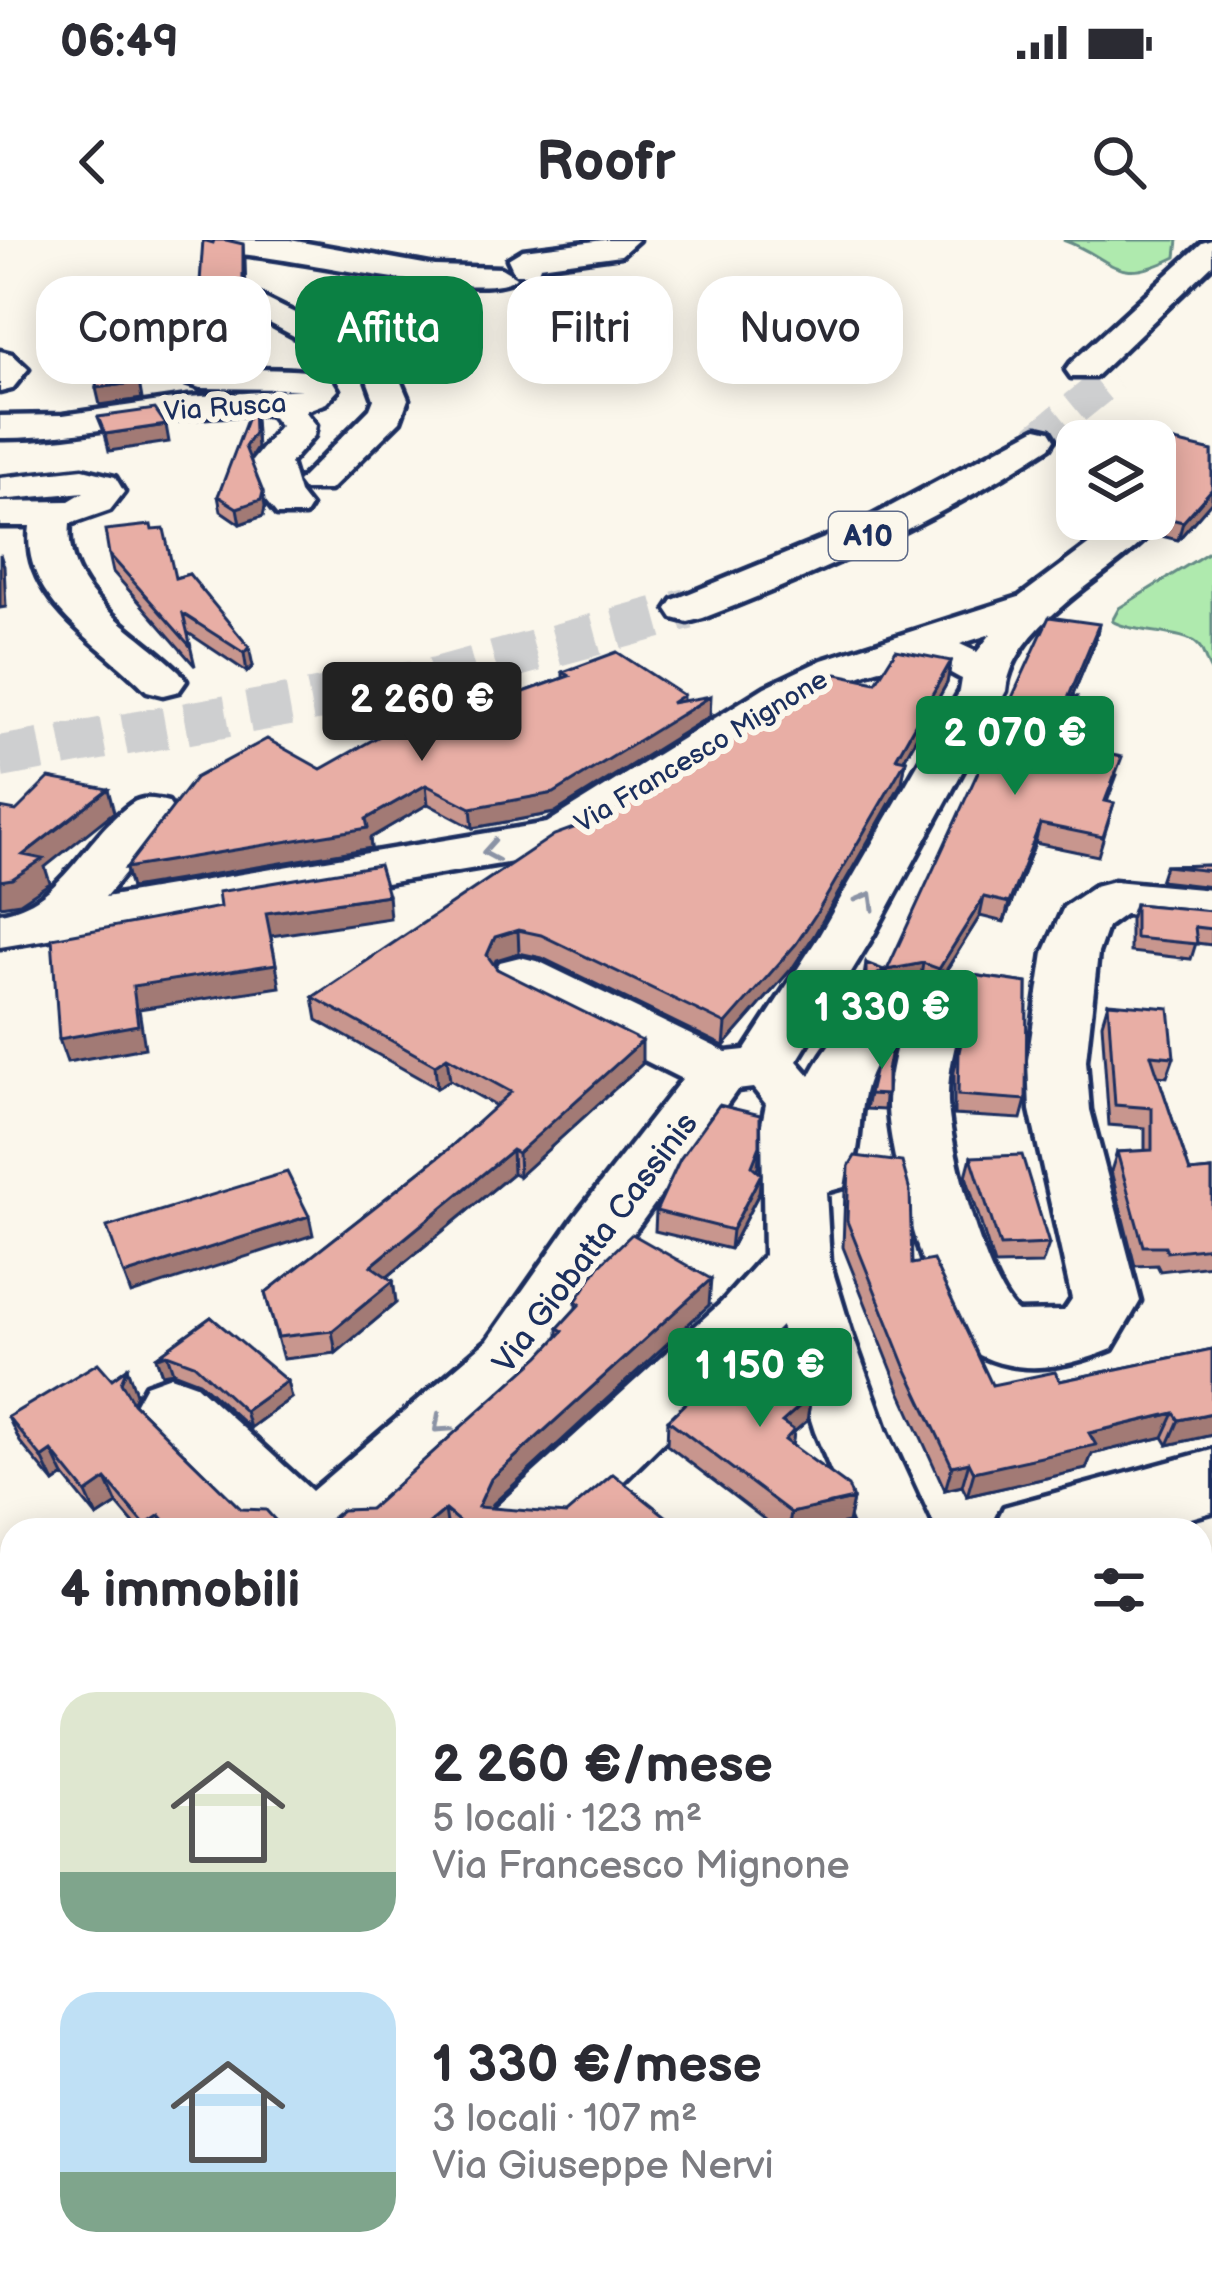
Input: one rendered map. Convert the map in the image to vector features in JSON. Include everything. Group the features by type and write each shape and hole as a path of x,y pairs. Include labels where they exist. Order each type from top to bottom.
{"main road":[{"path":"295,317 277,303 273,269 238,245 307,251 423,272 514,272 523,259 611,249 622,240"},
{"path":"1212,249 1098,373 1212,279"},
{"path":"0,361 11,369 0,382"},
{"name":"Via Rusca","path":"0,427 296,401 321,386 309,380 271,379"},
{"path":"374,428 296,401 296,436 272,461 281,496 304,494 374,428 387,413 388,384"},
{"name":"A10","path":"677,600 878,532 986,474 1022,435"},
{"path":"0,489 83,480 102,485 105,492 98,502 51,514 0,514"},
{"path":"51,514 46,551 59,587 163,681"},
{"name":"Via Francesco Mignone","path":"16,928 350,876 548,839 579,828 780,700 866,656 903,649 1034,606 1121,540"},
{"name":"Via Francesco Mignone","path":"742,1070 891,857 982,691 985,673 1034,606"},
{"name":"Via Francesco Mignone","path":"903,649 938,649 966,656 985,673"},
{"path":"16,928 80,893 150,813"},
{"path":"536,1518 746,1321 796,1238 821,1181 833,1087 884,1011 898,1005 915,1006 933,1020 920,1065 919,1122 956,1256 981,1321 1012,1337 1047,1342 1088,1330 1106,1301 1060,1110 1057,1060 1071,953 1082,919 1114,897 1212,906"},
{"path":"520,975 742,1070 782,1080 796,1104 792,1124 796,1238 838,1396 888,1518"},
{"name":"Via Giobatta Cassinis","path":"334,1518 513,1359 596,1236 742,1070"},
{"path":"171,1405 289,1518"},
{"path":"1075,1518 1212,1481"}],"green space":[{"path":"1063,240 1178,240 1176,257 1127,270"},
{"path":"1212,550 1212,672 1192,641 1112,621 1119,608"}],"building":[{"path":"203,240 243,244 243,276 200,276"},
{"path":"253,404 254,433 245,447 263,492 261,500 237,508 218,496"},
{"path":"155,409 166,425 105,434 98,417"},
{"path":"1176,442 1212,451 1212,489 1183,522 1176,520"},
{"path":"151,525 152,530 164,529 175,578 189,574 249,647 244,653 183,614 191,647 109,554 105,530"},
{"path":"1049,617 1099,624 1069,696 1077,697 1063,724 1068,725 1059,745 1122,757 1105,801 1114,803 1103,837 1040,824 1009,903 984,897 939,969 923,963 887,970"},
{"path":"896,650 951,661 896,758 906,760 818,911 796,944 726,1024 541,935 518,930 495,937 487,955 497,969 642,1041 518,1153 512,1150 371,1266 393,1281 332,1331 278,1337 265,1293 446,1151 511,1092 447,1057 435,1065 313,997 554,835 604,817 816,680 837,674 876,682"},
{"path":"617,652 683,695 671,703 711,696 554,793 471,808 426,785 366,819 368,828 126,868 195,778 267,739 321,769 399,725 412,732 569,676 563,672"},
{"path":"49,778 108,789 23,855 43,859 12,879 0,881 0,808 16,811"},
{"path":"379,865 388,895 266,913 276,964 133,986 138,1025 59,1039 52,938 220,907 218,892"},
{"path":"1212,865 1212,871 1165,866"},
{"path":"1135,904 1212,911 1212,929 1195,927 1197,944 1135,938"},
{"path":"866,963 884,970 866,982"},
{"path":"944,971 1027,983 1026,1100 958,1095 959,1052 971,1001"},
{"path":"1108,1003 1169,1008 1174,1057 1151,1055 1190,1172 1212,1170 1212,1247 1167,1252 1165,1246 1143,1246 1117,1152 1152,1150 1152,1108 1115,1105"},
{"path":"894,1034 887,1095 869,1094 877,1060"},
{"path":"719,1105 760,1115 760,1146 752,1166 761,1174 732,1230 656,1211 680,1159"},
{"path":"1022,1155 1049,1244 1000,1246 971,1157"},
{"path":"855,1156 902,1162 910,1191 912,1264 933,1260 992,1385 1055,1372 1060,1381 1212,1349 1212,1413 1179,1420 1174,1413 1089,1433 1096,1445 974,1472 969,1462 952,1466 905,1366 847,1221 849,1166"},
{"path":"287,1172 309,1216 124,1275 107,1227"},
{"path":"632,1234 711,1279 491,1479 478,1507 566,1514 613,1474 668,1518 455,1518 445,1510 435,1518 332,1518 342,1510 370,1509 540,1356 563,1331 558,1328 580,1304 576,1301 599,1266"},
{"path":"211,1317 287,1381 245,1411 194,1364 167,1354 156,1357"},
{"path":"746,1344 769,1360 777,1354 803,1374 811,1396 782,1422 794,1430 785,1440 848,1486 853,1499 791,1513 668,1420"},
{"path":"98,1363 112,1379 127,1368 121,1382 133,1403 241,1509 266,1510 273,1518 139,1518 106,1479 86,1493 52,1451 42,1458 8,1417"}],"tunnel":[{"path":"1037,439 1113,377"},
{"path":"0,757 433,679 688,609"}]}
